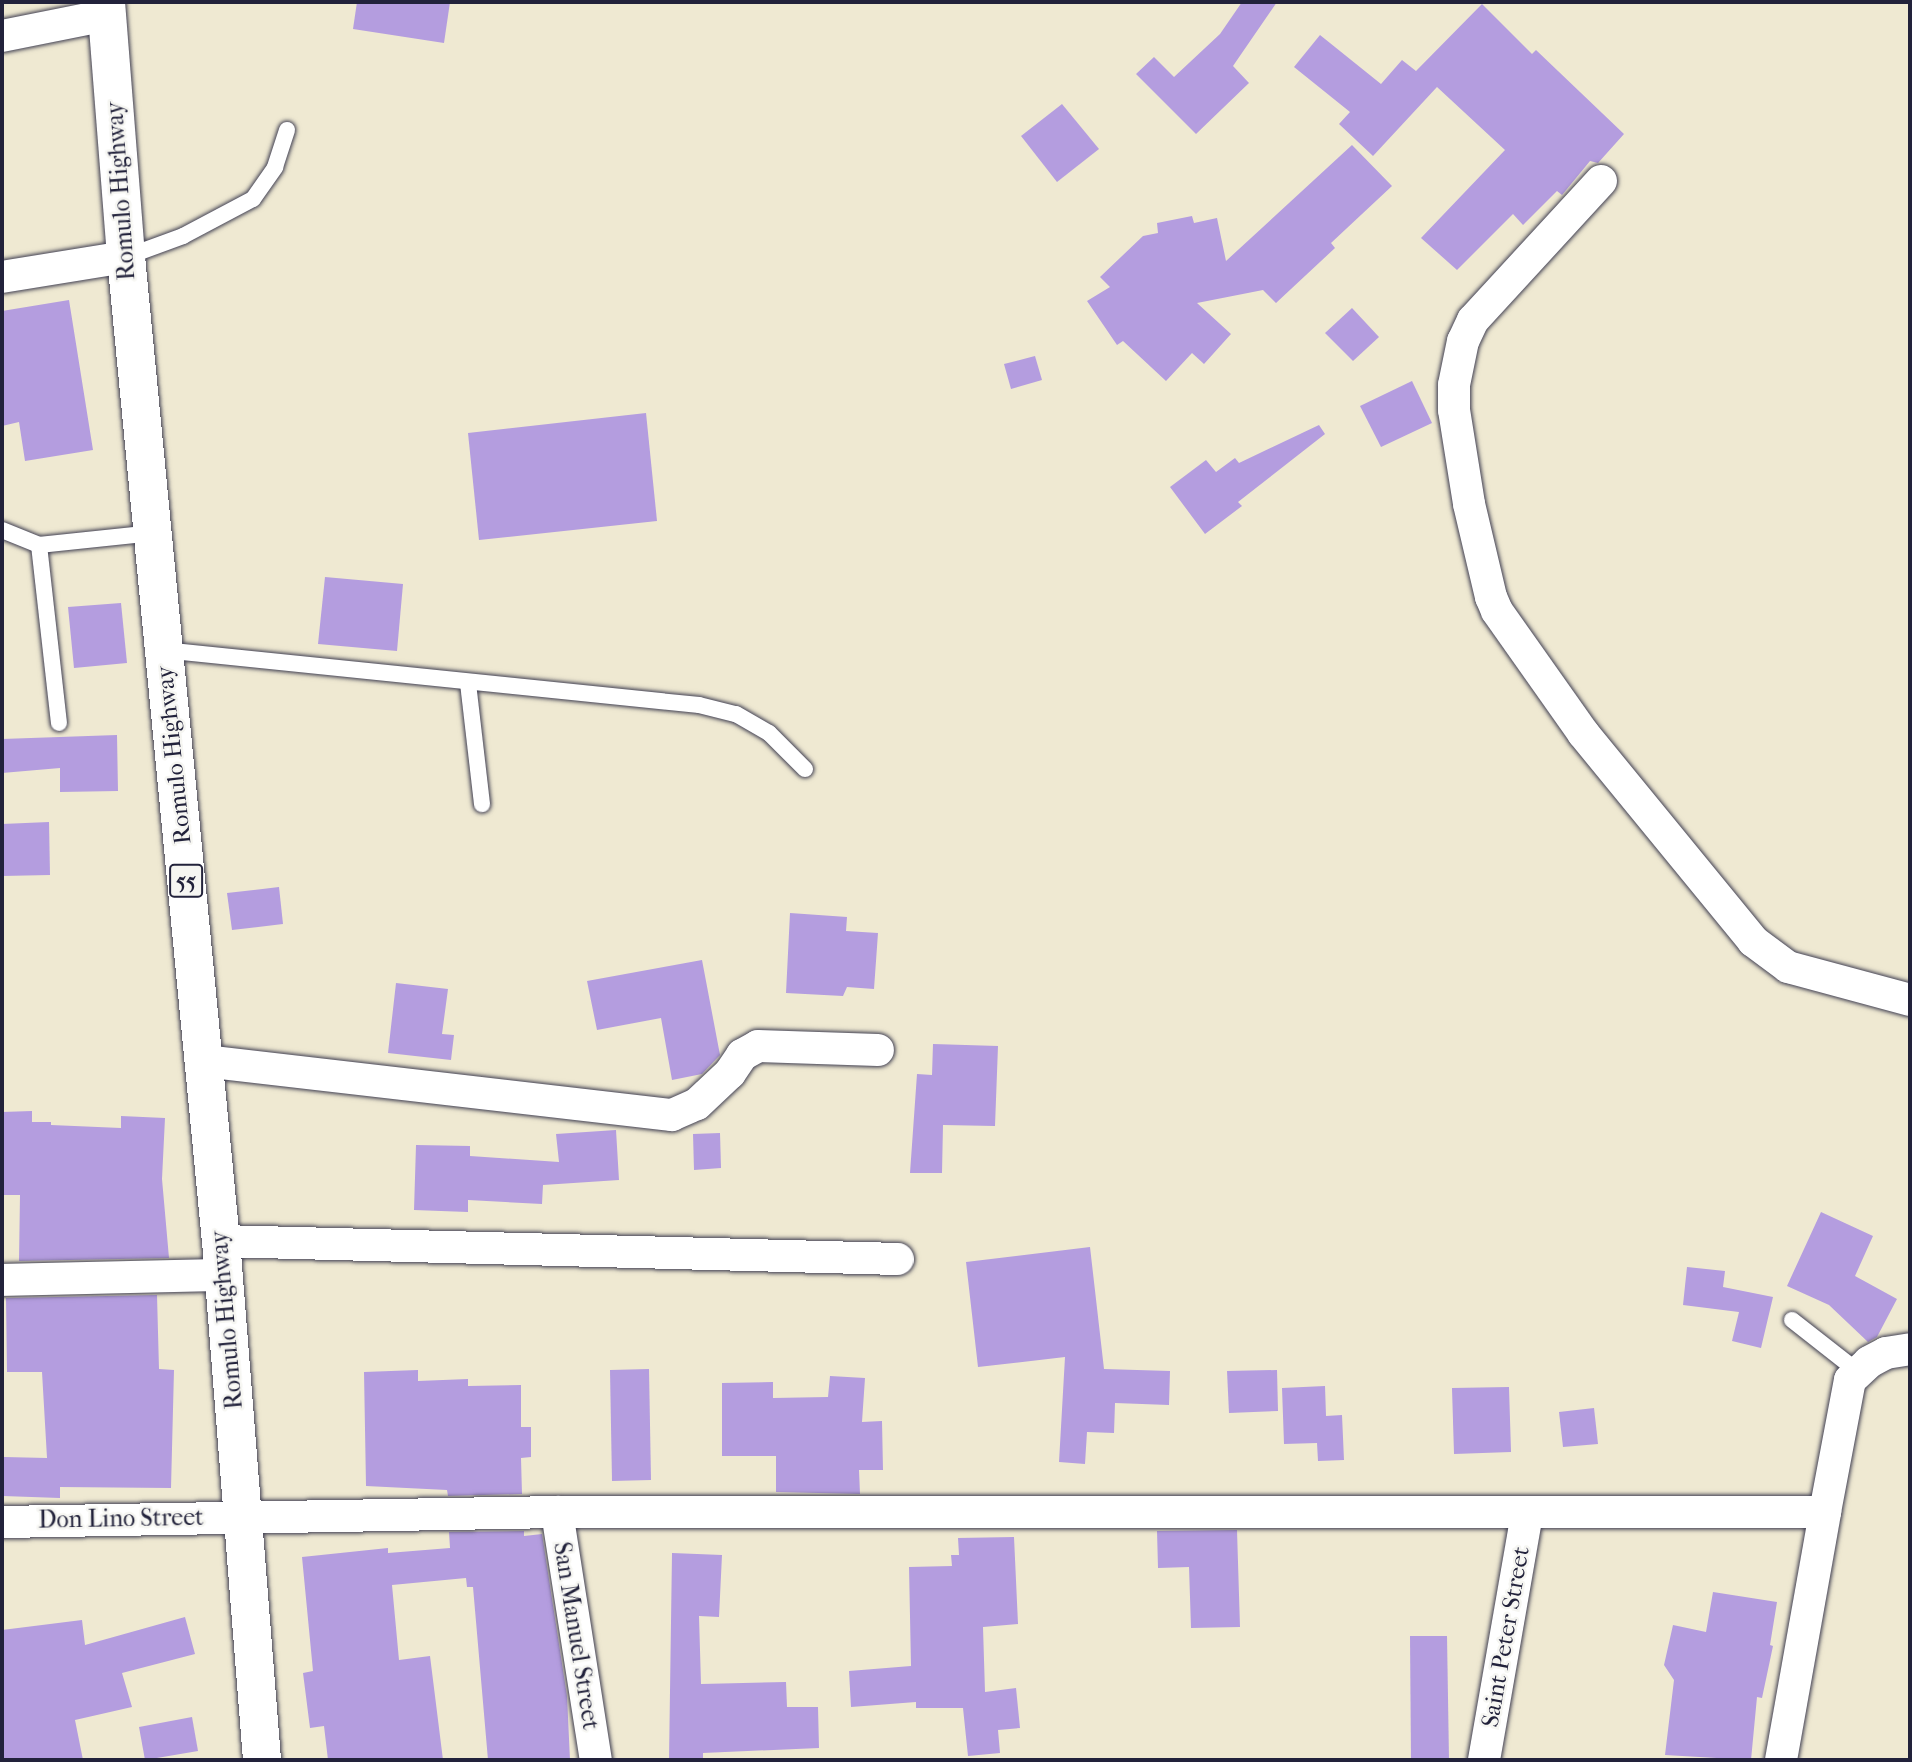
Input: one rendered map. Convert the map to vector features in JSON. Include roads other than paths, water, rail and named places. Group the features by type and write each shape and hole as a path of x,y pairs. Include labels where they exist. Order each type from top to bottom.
{"highway":[{"name":"Romulo Highway","path":"106,8 126,257 223,1258 262,1760"}],"street":[{"path":"2,36 106,8"},
{"path":"1601,181 1473,320 1463,341 1454,385 1454,410 1462,467 1491,597 1497,611 1583,733 1753,941 1788,968 1910,1000"},
{"path":"2,277 126,257"},
{"path":"204,1061 672,1115 697,1104 730,1073 742,1055 758,1046 878,1050"},
{"path":"2,1280 223,1258 898,1259"},
{"path":"1781,1760 1846,1394 1857,1371 1886,1353 1910,1349"},
{"name":"Don Lino Street","path":"2,1522 557,1512 1825,1512"},
{"name":"San Manuel Street","path":"557,1512 596,1760"},
{"name":"Saint Peter Street","path":"1484,1760 1527,1513"}],"lane":[{"path":"126,257 195,230 253,199 275,167 287,130"},
{"path":"2,530 39,545 153,533"},
{"path":"39,545 59,723"},
{"path":"163,650 699,705 736,714 769,733 805,769"},
{"path":"468,683 482,804"},
{"path":"1792,1320 1857,1371"}]}
